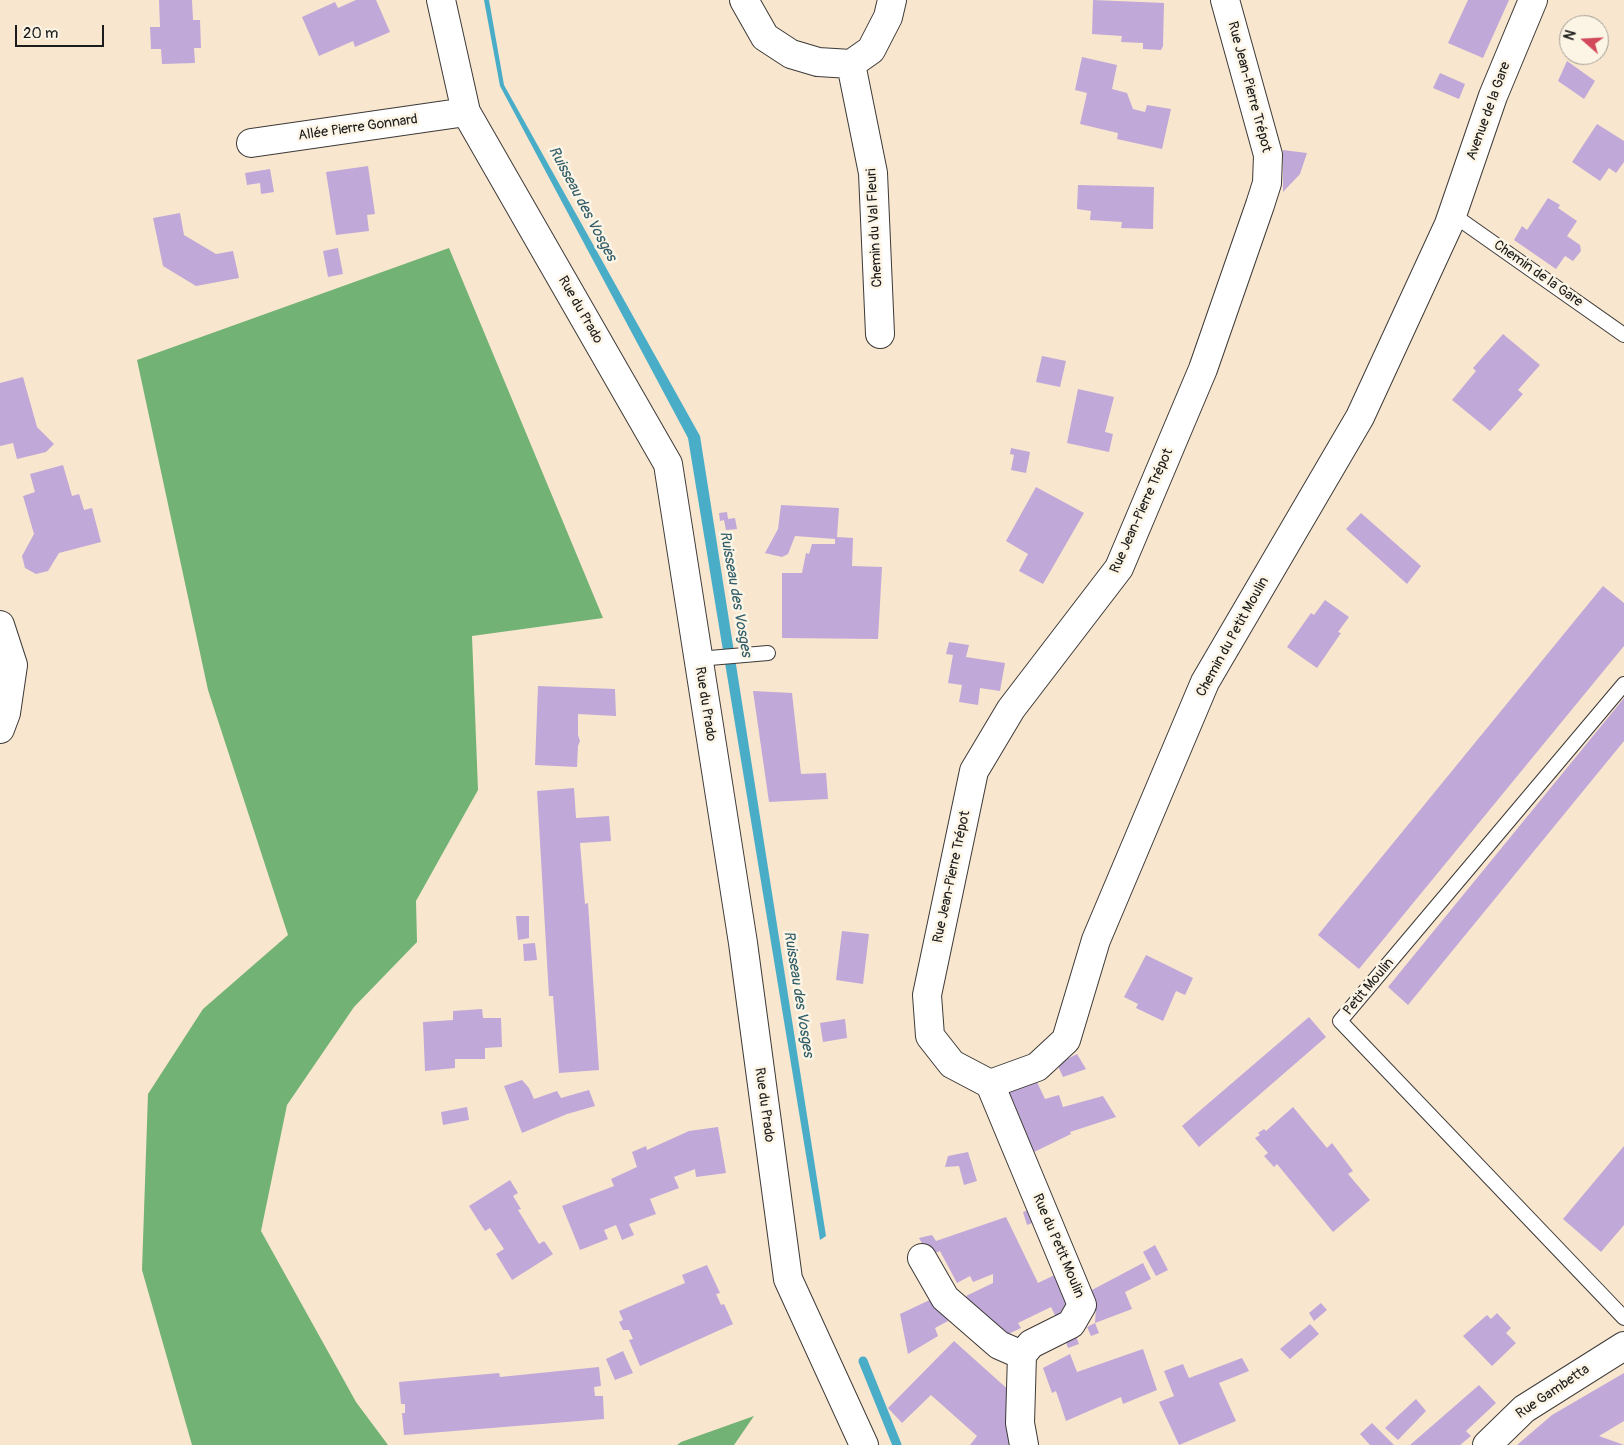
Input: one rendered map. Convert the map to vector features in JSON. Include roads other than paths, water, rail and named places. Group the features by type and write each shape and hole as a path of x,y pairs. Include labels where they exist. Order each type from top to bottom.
{"street":[{"name":"Rue du Prado","path":"441,0 466,112 668,464 743,943 788,1279 864,1445"},
{"path":"744,0 765,37 791,54 818,62 851,64 871,50 888,16 892,0"},
{"name":"Rue Jean-Pierre Trépot","path":"990,1084 952,1064 930,1036 927,995 974,771 1011,709 1119,568 1204,369 1267,183 1268,155 1225,0"},
{"name":"Avenue de la Gare","path":"1450,219 1493,96 1533,0"},
{"name":"Chemin du Val Fleuri","path":"851,64 873,173 880,334"},
{"name":"Allée Pierre Gonnard","path":"251,144 466,112"},
{"name":"Chemin du Petit Moulin","path":"990,1084 1037,1067 1066,1040 1096,940 1205,682 1360,416 1450,219"},
{"path":"0,625 13,665 6,713 0,729"},
{"name":"Rue du Petit Moulin","path":"990,1084 1082,1305 1071,1324 1031,1344 1022,1355"},
{"path":"922,1258 945,1298 999,1346 1022,1355 1020,1423 1024,1445"},
{"name":"Rue Gambetta","path":"1487,1445 1524,1409 1624,1346"}],"lane":[{"name":"Chemin de la Gare","path":"1450,219 1624,335"},
{"path":"698,659 768,654"},
{"name":"Petit Moulin","path":"1624,684 1340,1021 1624,1318"}],"water":[{"path":"484,0 489,0 504,85 700,436 826,1236 820,1240 688,438 500,86"}],"waterway":[{"name":"Ruisseau des Vosges","path":"863,1361 897,1445"}]}
